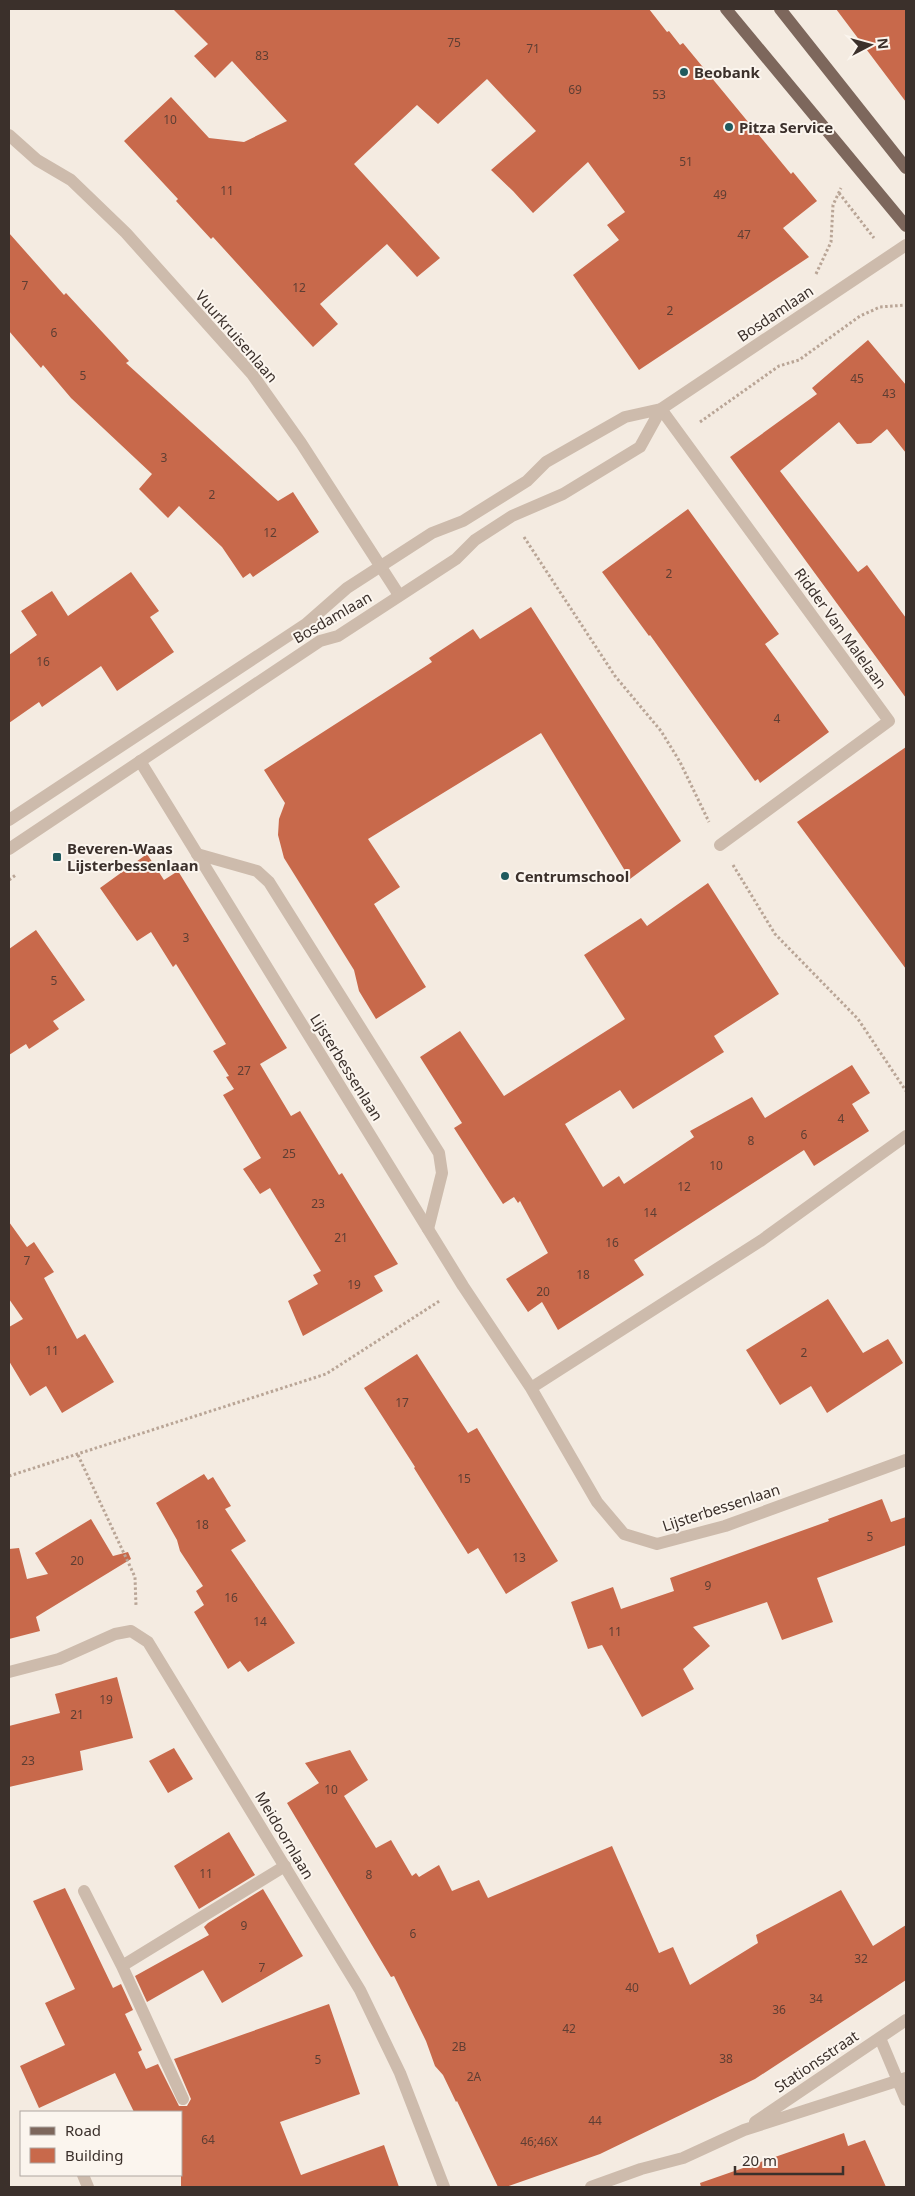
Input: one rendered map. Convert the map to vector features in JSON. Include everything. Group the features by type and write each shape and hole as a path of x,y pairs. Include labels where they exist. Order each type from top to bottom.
{"main road":[{"path":"726,9 906,226"},
{"path":"780,9 906,168"}],"street":[{"name":"Vuurkruisenlaan","path":"9,135 37,160 71,180 126,233 252,374 301,443 399,595"},
{"name":"Bosdamlaan","path":"9,820 306,624 341,592 432,533 463,521 527,481 546,462 625,417 661,409 906,244"},
{"name":"Bosdamlaan","path":"9,849 320,641 338,636 456,559 475,540 512,516 563,494 640,447 661,409"},
{"name":"Ridder Van Malelaan","path":"661,409 889,721 720,845"},
{"name":"Lijsterbessenlaan","path":"140,761 463,1286 530,1388 597,1502 624,1534 658,1544 725,1526 906,1460"},
{"path":"197,854 257,871 269,882 440,1153 442,1173 428,1228"},
{"path":"530,1388 762,1240 906,1136"},
{"path":"9,1672 59,1659 115,1634 131,1632"},
{"name":"Meidoornlaan","path":"131,1632 148,1642 165,1666 360,1990 400,2073 444,2187"},
{"path":"122,1966 286,1866"},
{"path":"84,1891 122,1966 183,2099"},
{"name":"Stationsstraat","path":"744,2130 906,2020"},
{"path":"880,2038 902,2080 906,2100"},
{"name":"Stationsstraat","path":"591,2187 641,2169 683,2158 744,2130 902,2080"}],"path":[{"path":"814,276 831,242 833,205 839,193"},
{"path":"680,436 779,366 799,360 860,316 880,307 906,305"},
{"path":"524,536 615,676 661,731 680,762 720,845 775,934 858,1019 906,1091"},
{"path":"9,1476 326,1374 463,1286"},
{"path":"78,1455 135,1577 137,1602 131,1632"}],"building":[{"path":"173,9 649,9 680,45 683,43 791,174 793,172 817,201 783,228 809,257 639,370 573,275 619,240 607,225 625,212 588,162 533,213 491,170 536,131 487,79 438,124 417,105 354,164 440,258 417,277 387,244 320,304 338,324 313,347 213,237 211,239 176,201 178,199 124,141 171,97 209,138 244,142 287,121 232,61 215,78 194,56 208,44"},
{"path":"836,9 906,9 906,102"},
{"path":"9,233 64,295 66,293 129,361 126,363 278,501 293,492 319,532 253,577 250,573 243,578 222,547 179,506 168,518 139,489 152,474 71,398 43,365 41,368 9,331"},
{"path":"868,340 906,385 906,453 887,429 871,443 857,444 839,422 780,471 858,572 867,565 906,618 906,698 730,457 817,394 812,388"},
{"path":"688,509 779,634 765,644 829,732 760,783 758,779 755,781 650,635 602,572"},
{"path":"131,572 159,611 150,617 174,652 117,691 101,666 42,707 39,702 9,723 9,655 37,635 21,611 52,591 68,616"},
{"path":"531,607 681,841 630,879 541,733 368,839 400,887 374,904 426,987 376,1019 359,991 354,970 284,858 278,835 279,819 285,803 264,770 432,662 429,658 473,629 480,639"},
{"path":"906,747 906,969 797,822"},
{"path":"147,854 164,880 178,871 287,1048 260,1064 291,1116 300,1111 339,1175 342,1173 398,1264 374,1276 383,1291 303,1336 288,1301 318,1284 313,1275 321,1271 270,1188 260,1194 243,1169 261,1158 223,1095 234,1089 226,1077 229,1076 213,1051 226,1044 176,964 173,967 151,932 137,941 100,888"},
{"path":"708,883 779,994 714,1036 724,1052 633,1109 620,1090 565,1124 603,1187 619,1176 624,1184 694,1137 690,1131 752,1097 765,1118 852,1065 870,1093 852,1104 869,1131 814,1166 804,1150 634,1260 644,1275 558,1330 542,1302 528,1312 506,1279 548,1253 520,1201 518,1203 514,1197 503,1204 454,1128 462,1123 420,1057 460,1031 504,1096 625,1019 584,955 641,918 647,926"},
{"path":"36,930 85,1000 53,1021 59,1029 29,1049 26,1044 9,1055 9,949"},
{"path":"9,1222 27,1247 34,1242 54,1272 44,1278 77,1339 85,1334 114,1382 62,1413 46,1386 30,1396 9,1361 9,1327 23,1319 9,1299"},
{"path":"828,1299 863,1353 888,1339 903,1363 827,1413 811,1386 780,1405 746,1350"},
{"path":"417,1354 468,1433 477,1428 558,1561 506,1594 478,1548 468,1554 364,1388"},
{"path":"204,1474 208,1480 213,1477 231,1506 225,1509 246,1541 231,1550 295,1643 248,1672 240,1661 228,1669 194,1612 204,1605 196,1591 203,1586 180,1551 177,1540 156,1503"},
{"path":"882,1499 891,1522 906,1517 906,1545 817,1578 833,1622 782,1640 767,1602 693,1627 710,1646 683,1669 694,1689 642,1717 602,1645 588,1649 571,1602 613,1587 621,1609 674,1591 670,1578 829,1521 828,1519"},
{"path":"91,1519 113,1556 128,1552 131,1559 36,1617 40,1631 9,1639 9,1549 19,1548 27,1579 48,1574 35,1553"},
{"path":"117,1677 133,1738 80,1751 83,1770 9,1787 9,1726 60,1713 55,1694"},
{"path":"174,1748 193,1779 168,1793 149,1761"},
{"path":"350,1750 368,1780 344,1796 376,1848 391,1840 412,1876 416,1873 419,1877 439,1865 452,1891 479,1880 488,1898 612,1846 659,1953 673,1947 690,1985 758,1943 756,1935 841,1890 873,1946 906,1925 906,1980 755,2079 600,2154 506,2187 498,2187 457,2101 443,2075 435,2066 426,2041 394,1976 391,1977 287,1803 319,1783 305,1763"},
{"path":"229,1832 255,1875 199,1909 174,1866"},
{"path":"65,1888 113,1988 121,1984 133,2010 125,2014 142,2050 138,2052 146,2069 158,2064 179,2106 187,2106 191,2099 174,2059 329,2004 360,2094 280,2122 301,2175 384,2145 399,2187 181,2187 182,2111 134,2111 115,2073 39,2108 20,2066 65,2045 45,2003 75,1989 33,1901"},
{"path":"263,1889 303,1956 222,2003 203,1970 147,2002 135,1976 209,1935 204,1927 208,1923"},
{"path":"844,2133 848,2146 865,2140 886,2187 701,2187 700,2183"}],"place":[{"name":"Beobank","path":"684,72"},
{"name":"Pitza Service","path":"729,127"},
{"name":"Beveren-Waas Lijsterbessenlaan","path":"57,857"},
{"name":"Centrumschool","path":"505,876"}]}
